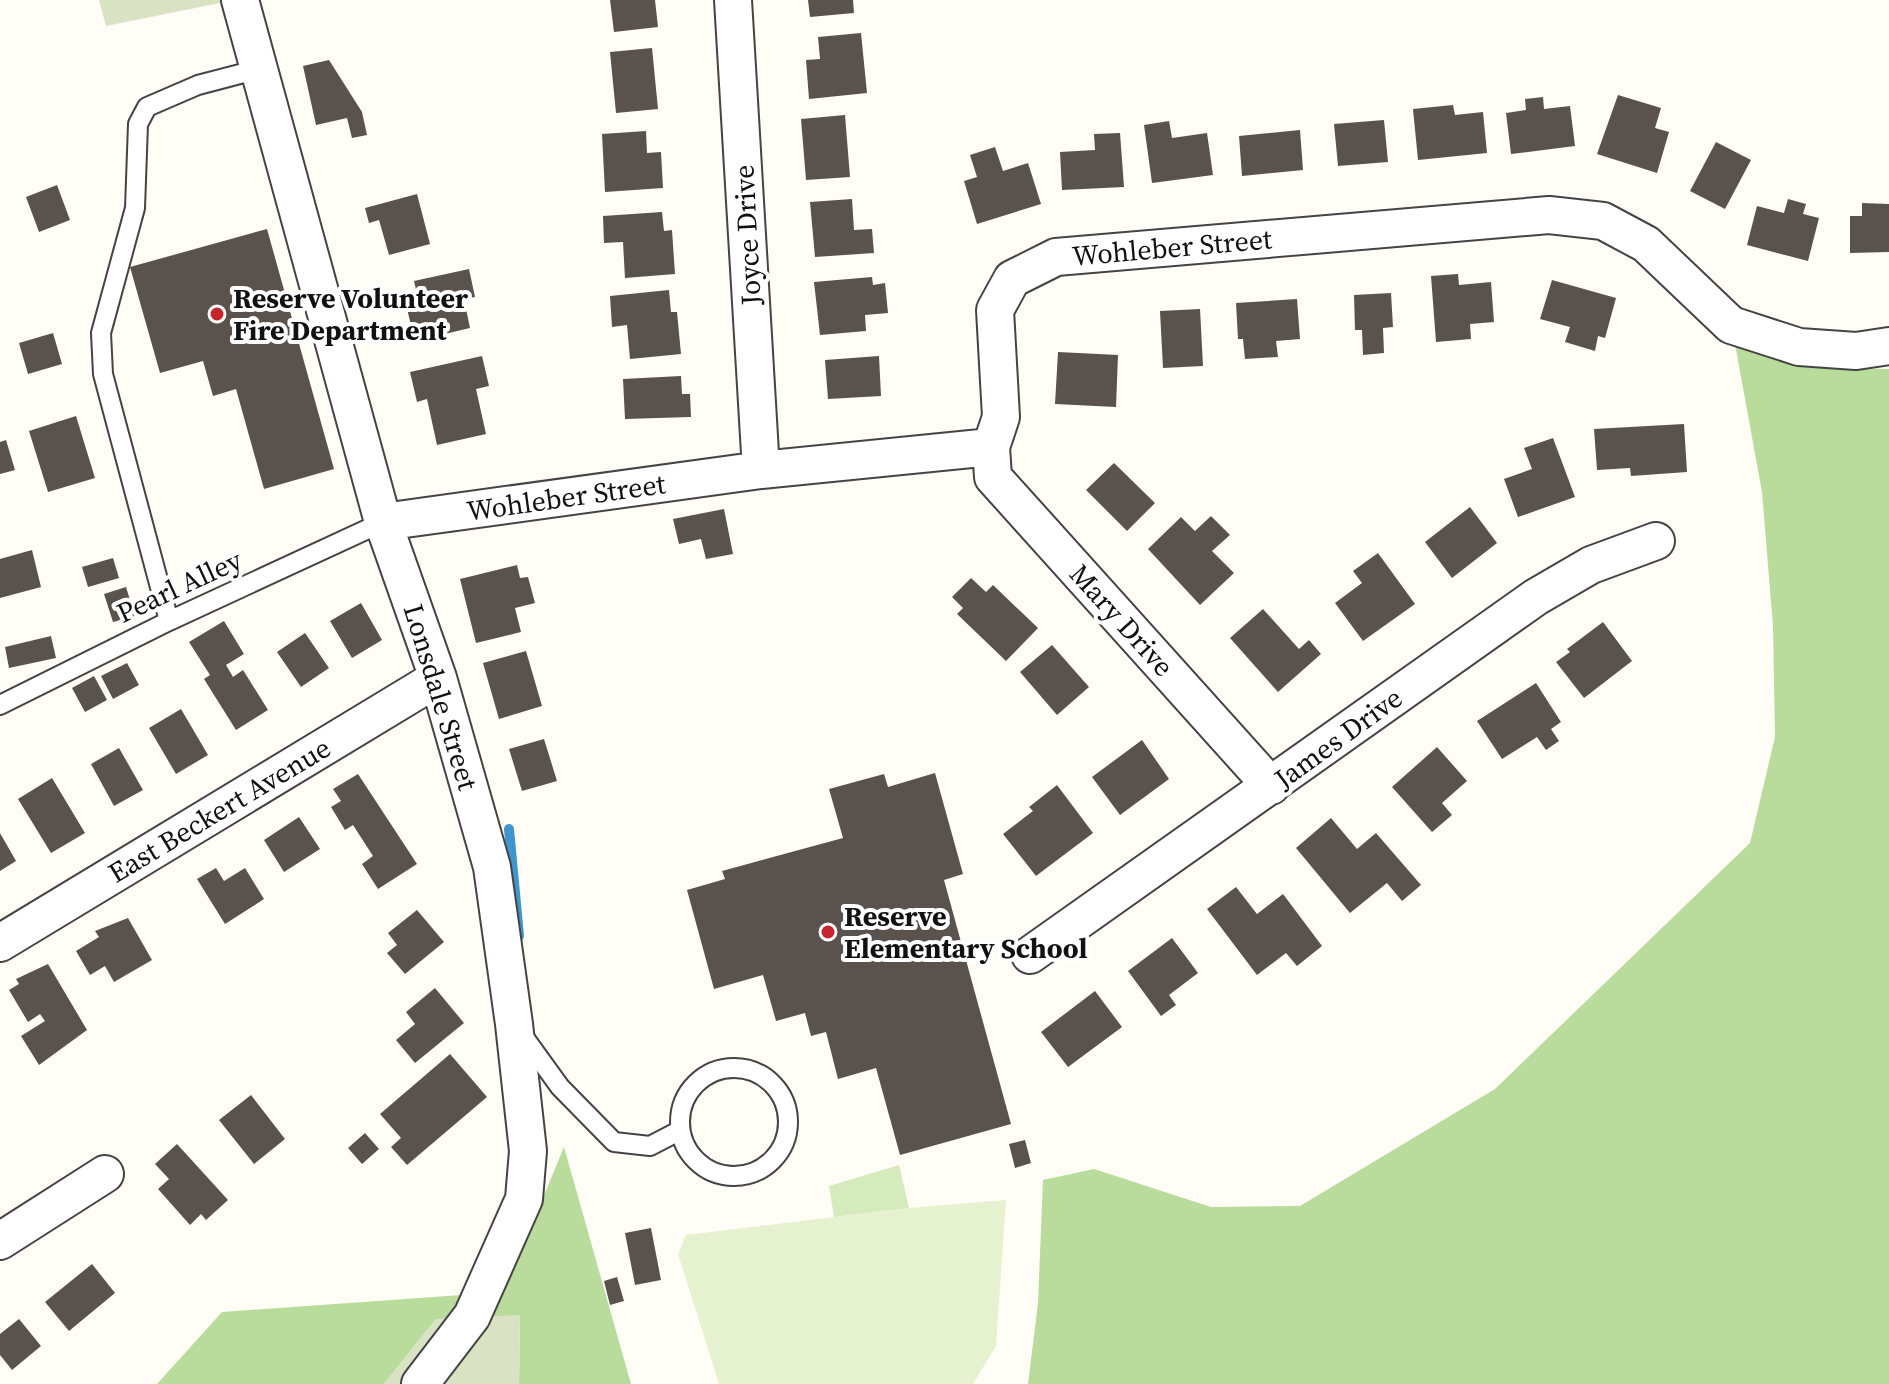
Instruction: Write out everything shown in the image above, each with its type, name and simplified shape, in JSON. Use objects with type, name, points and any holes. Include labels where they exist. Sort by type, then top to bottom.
[{"type":"street","name":"Lonsdale Street","points":[[240,0],[383,522],[438,678],[492,867],[514,1024],[528,1151],[524,1199],[472,1316],[420,1384]]},
{"type":"street","name":"Joyce Drive","points":[[733,0],[761,470]]},
{"type":"street","name":"Wohleber Street","points":[[383,522],[761,470],[991,447],[1001,417],[995,310],[1012,279],[1056,257],[1549,215],[1603,221],[1646,244],[1731,325],[1799,347],[1856,351],[1889,346]]},
{"type":"street","name":"Mary Drive","points":[[991,447],[993,477],[1271,786]]},
{"type":"street","name":"James Drive","points":[[1030,955],[1536,597],[1591,565],[1656,541]]},
{"type":"street","name":"East Beckert Avenue","points":[[0,943],[438,678]]},
{"type":"street","points":[[0,1241],[105,1174]]},
{"type":"lane","points":[[169,621],[110,404],[103,374],[101,333],[135,208],[138,124],[147,107],[198,85],[259,69]]},
{"type":"lane","name":"Pearl Alley","points":[[0,705],[169,621],[383,522]]},
{"type":"lane","points":[[514,1024],[560,1087],[614,1142],[650,1146],[679,1131]]},
{"type":"lane","points":[[725,1067],[747,1068],[769,1080],[785,1103],[788,1122],[785,1141],[777,1156],[750,1174],[731,1176],[704,1168],[691,1156],[679,1131],[681,1106],[687,1091],[700,1077],[725,1067]]},
{"type":"green space","points":[[99,0],[225,0],[225,2],[106,26]]},
{"type":"green space","points":[[1735,344],[1800,367],[1889,369],[1889,1384],[1028,1384],[1038,1303],[1043,1180],[1094,1169],[1211,1207],[1300,1206],[1495,1089],[1750,843],[1775,737],[1773,626],[1762,492]]},
{"type":"green space","points":[[564,1147],[631,1384],[519,1384],[520,1316],[436,1319],[384,1384],[157,1384],[222,1312],[504,1292]]},
{"type":"green space","points":[[899,1165],[909,1208],[834,1217],[829,1186]]},
{"type":"green space","points":[[1006,1200],[996,1346],[973,1384],[719,1384],[678,1254],[686,1235],[909,1208]]},
{"type":"green space","points":[[520,1315],[519,1384],[384,1384],[436,1319]]},
{"type":"building","points":[[610,0],[655,0],[658,27],[614,32]]},
{"type":"building","points":[[808,0],[853,0],[854,13],[810,17]]},
{"type":"building","points":[[861,33],[867,93],[809,99],[806,60],[820,59],[818,37]]},
{"type":"building","points":[[652,48],[658,109],[616,113],[610,52]]},
{"type":"building","points":[[329,60],[362,112],[367,135],[352,138],[347,118],[316,125],[303,66]]},
{"type":"building","points":[[1618,95],[1661,108],[1655,128],[1669,132],[1657,173],[1597,154]]},
{"type":"building","points":[[1543,97],[1544,109],[1570,106],[1575,146],[1511,154],[1506,113],[1526,110],[1525,99]]},
{"type":"building","points":[[1453,105],[1455,115],[1483,112],[1487,153],[1418,160],[1413,109]]},
{"type":"building","points":[[845,115],[850,177],[806,180],[801,119]]},
{"type":"building","points":[[1384,120],[1388,162],[1338,166],[1334,124]]},
{"type":"building","points":[[1169,121],[1172,138],[1207,133],[1213,175],[1152,183],[1144,125]]},
{"type":"building","points":[[1300,130],[1303,170],[1242,176],[1239,136]]},
{"type":"building","points":[[646,131],[647,153],[661,152],[663,188],[605,192],[602,134]]},
{"type":"building","points":[[1120,133],[1124,187],[1062,190],[1060,152],[1095,150],[1094,134]]},
{"type":"building","points":[[1716,142],[1751,160],[1725,209],[1690,191]]},
{"type":"building","points":[[995,147],[1003,171],[1028,163],[1041,204],[977,224],[964,181],[977,177],[970,155]]},
{"type":"building","points":[[57,185],[70,220],[39,232],[26,197]]},
{"type":"building","points":[[417,194],[430,244],[389,255],[379,220],[369,223],[365,208]]},
{"type":"building","points":[[852,199],[854,230],[872,229],[874,253],[815,257],[810,202]]},
{"type":"building","points":[[1788,199],[1806,204],[1803,214],[1819,218],[1808,261],[1747,245],[1757,206],[1784,213]]},
{"type":"building","points":[[1862,203],[1889,204],[1889,252],[1850,253],[1850,216],[1862,216]]},
{"type":"building","points":[[662,212],[664,231],[672,230],[675,274],[625,278],[623,242],[604,243],[603,216]]},
{"type":"building","name":"Reserve Volunteer Fire Department","points":[[267,229],[334,469],[264,489],[236,389],[213,396],[203,361],[160,373],[130,267]]},
{"type":"building","points":[[469,269],[475,297],[464,299],[470,328],[415,341],[406,305],[419,302],[414,281]]},
{"type":"building","points":[[1458,274],[1459,285],[1491,282],[1494,322],[1470,324],[1471,339],[1436,342],[1431,276]]},
{"type":"building","points":[[872,277],[873,285],[885,283],[888,313],[865,315],[866,331],[820,335],[814,282]]},
{"type":"building","points":[[1552,280],[1616,298],[1605,338],[1598,336],[1595,351],[1565,342],[1570,327],[1540,319]]},
{"type":"building","points":[[669,290],[671,312],[677,312],[681,354],[630,359],[627,325],[612,327],[610,296]]},
{"type":"building","points":[[1391,293],[1393,327],[1383,328],[1384,353],[1363,355],[1362,330],[1355,330],[1354,295]]},
{"type":"building","points":[[1297,299],[1300,339],[1276,341],[1278,357],[1245,359],[1243,339],[1238,339],[1236,303]]},
{"type":"building","points":[[1200,309],[1203,366],[1163,368],[1160,311]]},
{"type":"building","points":[[53,333],[62,364],[28,374],[19,343]]},
{"type":"building","points":[[1058,352],[1118,355],[1116,407],[1055,404]]},
{"type":"building","points":[[482,356],[489,386],[476,389],[486,434],[437,445],[427,399],[417,402],[410,372]]},
{"type":"building","points":[[879,356],[881,396],[828,399],[825,360]]},
{"type":"building","points":[[681,376],[682,394],[690,394],[691,417],[625,419],[623,379]]},
{"type":"building","points":[[76,416],[95,478],[48,492],[29,431]]},
{"type":"building","points":[[1684,424],[1687,472],[1631,476],[1630,468],[1597,470],[1594,429]]},
{"type":"building","points":[[1553,438],[1575,497],[1518,517],[1504,479],[1532,469],[1524,448]]},
{"type":"building","points":[[6,440],[15,470],[0,474],[0,442]]},
{"type":"building","points":[[1114,463],[1155,503],[1127,531],[1086,490]]},
{"type":"building","points":[[1470,507],[1497,543],[1452,578],[1425,542]]},
{"type":"building","points":[[724,509],[733,554],[706,559],[701,539],[679,544],[673,519]]},
{"type":"building","points":[[1211,516],[1230,535],[1212,551],[1234,573],[1200,605],[1148,549],[1181,517],[1195,531]]},
{"type":"building","points":[[32,550],[41,587],[0,598],[0,559]]},
{"type":"building","points":[[1378,553],[1415,604],[1363,641],[1335,603],[1362,583],[1353,571]]},
{"type":"building","points":[[113,558],[119,578],[88,587],[82,567]]},
{"type":"building","points":[[517,565],[520,578],[528,577],[535,603],[515,608],[521,632],[476,643],[460,579]]},
{"type":"building","points":[[971,578],[986,592],[993,585],[1038,628],[1006,661],[957,614],[963,608],[952,597]]},
{"type":"building","points":[[126,587],[135,616],[113,622],[104,594]]},
{"type":"building","points":[[361,603],[382,640],[352,658],[330,621]]},
{"type":"building","points":[[1263,609],[1299,649],[1309,640],[1321,654],[1278,692],[1230,638]]},
{"type":"building","points":[[224,621],[244,654],[226,665],[233,677],[243,670],[268,710],[236,730],[204,679],[210,675],[189,642]]},
{"type":"building","points":[[1603,622],[1632,661],[1584,698],[1556,662],[1570,652],[1567,649]]},
{"type":"building","points":[[305,633],[329,668],[301,687],[277,652]]},
{"type":"building","points":[[51,636],[56,658],[9,668],[5,647]]},
{"type":"building","points":[[1052,645],[1089,687],[1057,715],[1020,672]]},
{"type":"building","points":[[526,651],[542,706],[499,719],[483,663]]},
{"type":"building","points":[[127,663],[139,685],[113,699],[101,676]]},
{"type":"building","points":[[94,676],[107,700],[85,712],[72,688]]},
{"type":"building","points":[[1536,683],[1561,722],[1551,729],[1559,741],[1546,750],[1537,737],[1502,759],[1477,721]]},
{"type":"building","points":[[181,709],[208,755],[176,774],[149,728]]},
{"type":"building","points":[[544,739],[557,781],[522,791],[509,749]]},
{"type":"building","points":[[1142,740],[1169,779],[1120,815],[1092,777]]},
{"type":"building","points":[[1437,747],[1467,781],[1442,803],[1452,815],[1432,832],[1392,787]]},
{"type":"building","points":[[119,748],[143,790],[114,806],[91,764]]},
{"type":"building","name":"Reserve Elementary School","points":[[935,773],[963,874],[944,880],[1011,1124],[900,1155],[876,1068],[838,1079],[826,1032],[811,1036],[805,1013],[776,1021],[763,975],[714,989],[687,890],[725,879],[722,871],[843,838],[829,789],[884,774],[888,787]]},
{"type":"building","points":[[358,774],[417,864],[378,889],[362,864],[373,856],[353,825],[345,830],[331,807],[341,801],[333,789]]},
{"type":"building","points":[[52,778],[85,833],[51,853],[18,799]]},
{"type":"building","points":[[1057,785],[1093,833],[1036,876],[1003,834],[1033,811],[1029,807]]},
{"type":"building","points":[[299,817],[320,849],[284,872],[264,840]]},
{"type":"building","points":[[1331,818],[1357,849],[1376,833],[1421,885],[1402,901],[1387,883],[1350,913],[1296,848]]},
{"type":"building","points":[[0,833],[16,861],[0,871]]},
{"type":"building","points":[[216,868],[224,881],[245,868],[264,899],[225,924],[197,879]]},
{"type":"building","points":[[1236,887],[1257,914],[1283,894],[1322,946],[1297,966],[1286,953],[1257,975],[1207,909]]},
{"type":"building","points":[[417,910],[444,942],[405,974],[387,953],[397,945],[388,933]]},
{"type":"building","points":[[128,918],[152,960],[114,982],[105,966],[90,975],[76,951],[99,937],[95,931]]},
{"type":"building","points":[[1172,938],[1198,973],[1169,995],[1176,1005],[1161,1016],[1128,971]]},
{"type":"building","points":[[48,964],[87,1030],[39,1065],[21,1036],[45,1021],[40,1014],[28,1022],[9,990],[19,984],[16,979]]},
{"type":"building","points":[[435,988],[464,1023],[415,1063],[396,1040],[415,1024],[406,1012]]},
{"type":"building","points":[[1095,991],[1122,1027],[1068,1067],[1041,1032]]},
{"type":"building","points":[[450,1054],[487,1097],[407,1165],[391,1147],[401,1138],[380,1114]]},
{"type":"building","points":[[251,1095],[285,1139],[254,1164],[219,1120]]},
{"type":"building","points":[[365,1133],[379,1149],[362,1164],[348,1148]]},
{"type":"building","points":[[1025,1140],[1031,1163],[1015,1168],[1009,1144]]},
{"type":"building","points":[[177,1144],[228,1200],[206,1220],[201,1214],[190,1225],[158,1189],[169,1179],[155,1164]]},
{"type":"building","points":[[651,1228],[661,1280],[635,1285],[625,1233]]},
{"type":"building","points":[[92,1264],[115,1293],[69,1331],[45,1302]]},
{"type":"building","points":[[617,1277],[624,1301],[610,1305],[604,1281]]},
{"type":"building","points":[[19,1319],[41,1346],[12,1370],[0,1355],[0,1334]]},
{"type":"waterway","points":[[509,829],[519,936]]},
{"type":"place","name":"Reserve Volunteer Fire Department","points":[[217,314]]},
{"type":"place","name":"Reserve Elementary School","points":[[828,932]]}]
